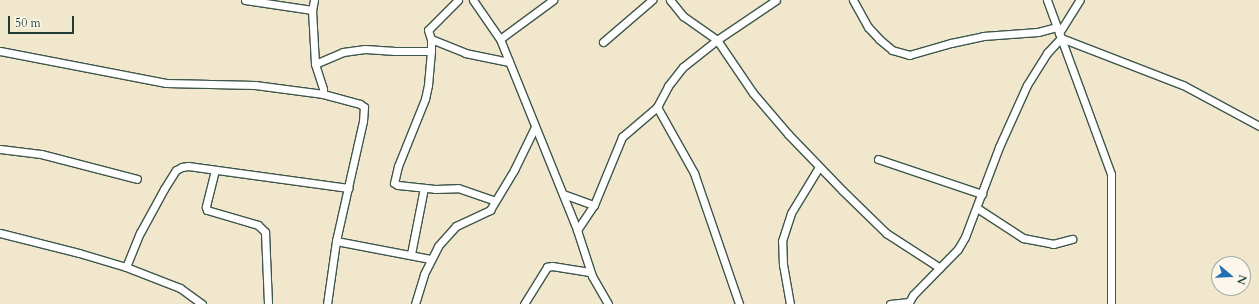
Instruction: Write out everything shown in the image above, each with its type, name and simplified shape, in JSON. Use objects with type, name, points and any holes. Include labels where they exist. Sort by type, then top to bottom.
[{"type":"street","points":[[245,0],[312,10]]},
{"type":"street","points":[[314,0],[312,10],[315,64],[323,89],[323,94]]},
{"type":"street","points":[[458,0],[428,30],[431,39],[431,51],[425,99],[394,183],[398,185],[441,190],[458,188],[495,201]]},
{"type":"street","points":[[473,0],[500,39],[577,230],[590,272],[608,304]]},
{"type":"street","points":[[500,39],[553,0]]},
{"type":"street","points":[[603,42],[652,0]]},
{"type":"street","points":[[670,0],[683,16],[717,40],[753,93],[819,167],[886,233],[940,268]]},
{"type":"street","points":[[577,230],[594,205],[622,137],[657,107],[668,86],[683,68],[717,40],[776,0]]},
{"type":"street","points":[[853,0],[868,27],[892,50],[909,55],[950,43],[983,36],[1038,32],[1059,33],[1183,85],[1259,126]]},
{"type":"street","points":[[1047,0],[1111,174],[1111,304]]},
{"type":"street","points":[[890,304],[909,303],[913,295],[958,249],[977,208],[1010,121],[1027,84],[1080,0]]},
{"type":"street","points":[[431,39],[451,49],[509,62]]},
{"type":"street","points":[[315,64],[343,52],[365,48],[395,52],[431,51]]},
{"type":"street","points":[[0,51],[166,83],[255,85],[323,94],[346,99],[364,107],[363,121],[336,241],[327,304]]},
{"type":"street","points":[[657,107],[694,173],[739,304]]},
{"type":"street","points":[[415,304],[424,274],[430,259],[438,246],[456,226],[490,210],[514,170],[535,127]]},
{"type":"street","points":[[0,149],[41,154],[137,178]]},
{"type":"street","points":[[878,158],[982,194]]},
{"type":"street","points":[[126,267],[140,233],[176,170],[188,166],[348,188]]},
{"type":"street","points":[[790,304],[783,266],[782,241],[791,213],[819,167]]},
{"type":"street","points":[[215,170],[206,207],[207,210],[258,225],[265,232],[268,304]]},
{"type":"street","points":[[411,254],[424,188]]},
{"type":"street","points":[[563,194],[594,205]]},
{"type":"street","points":[[977,208],[1023,238],[1053,244],[1072,239]]},
{"type":"street","points":[[0,233],[79,253],[126,267],[180,288],[202,304]]},
{"type":"street","points":[[336,241],[411,254],[430,259]]},
{"type":"street","points":[[524,304],[547,267],[552,266],[590,272]]}]
